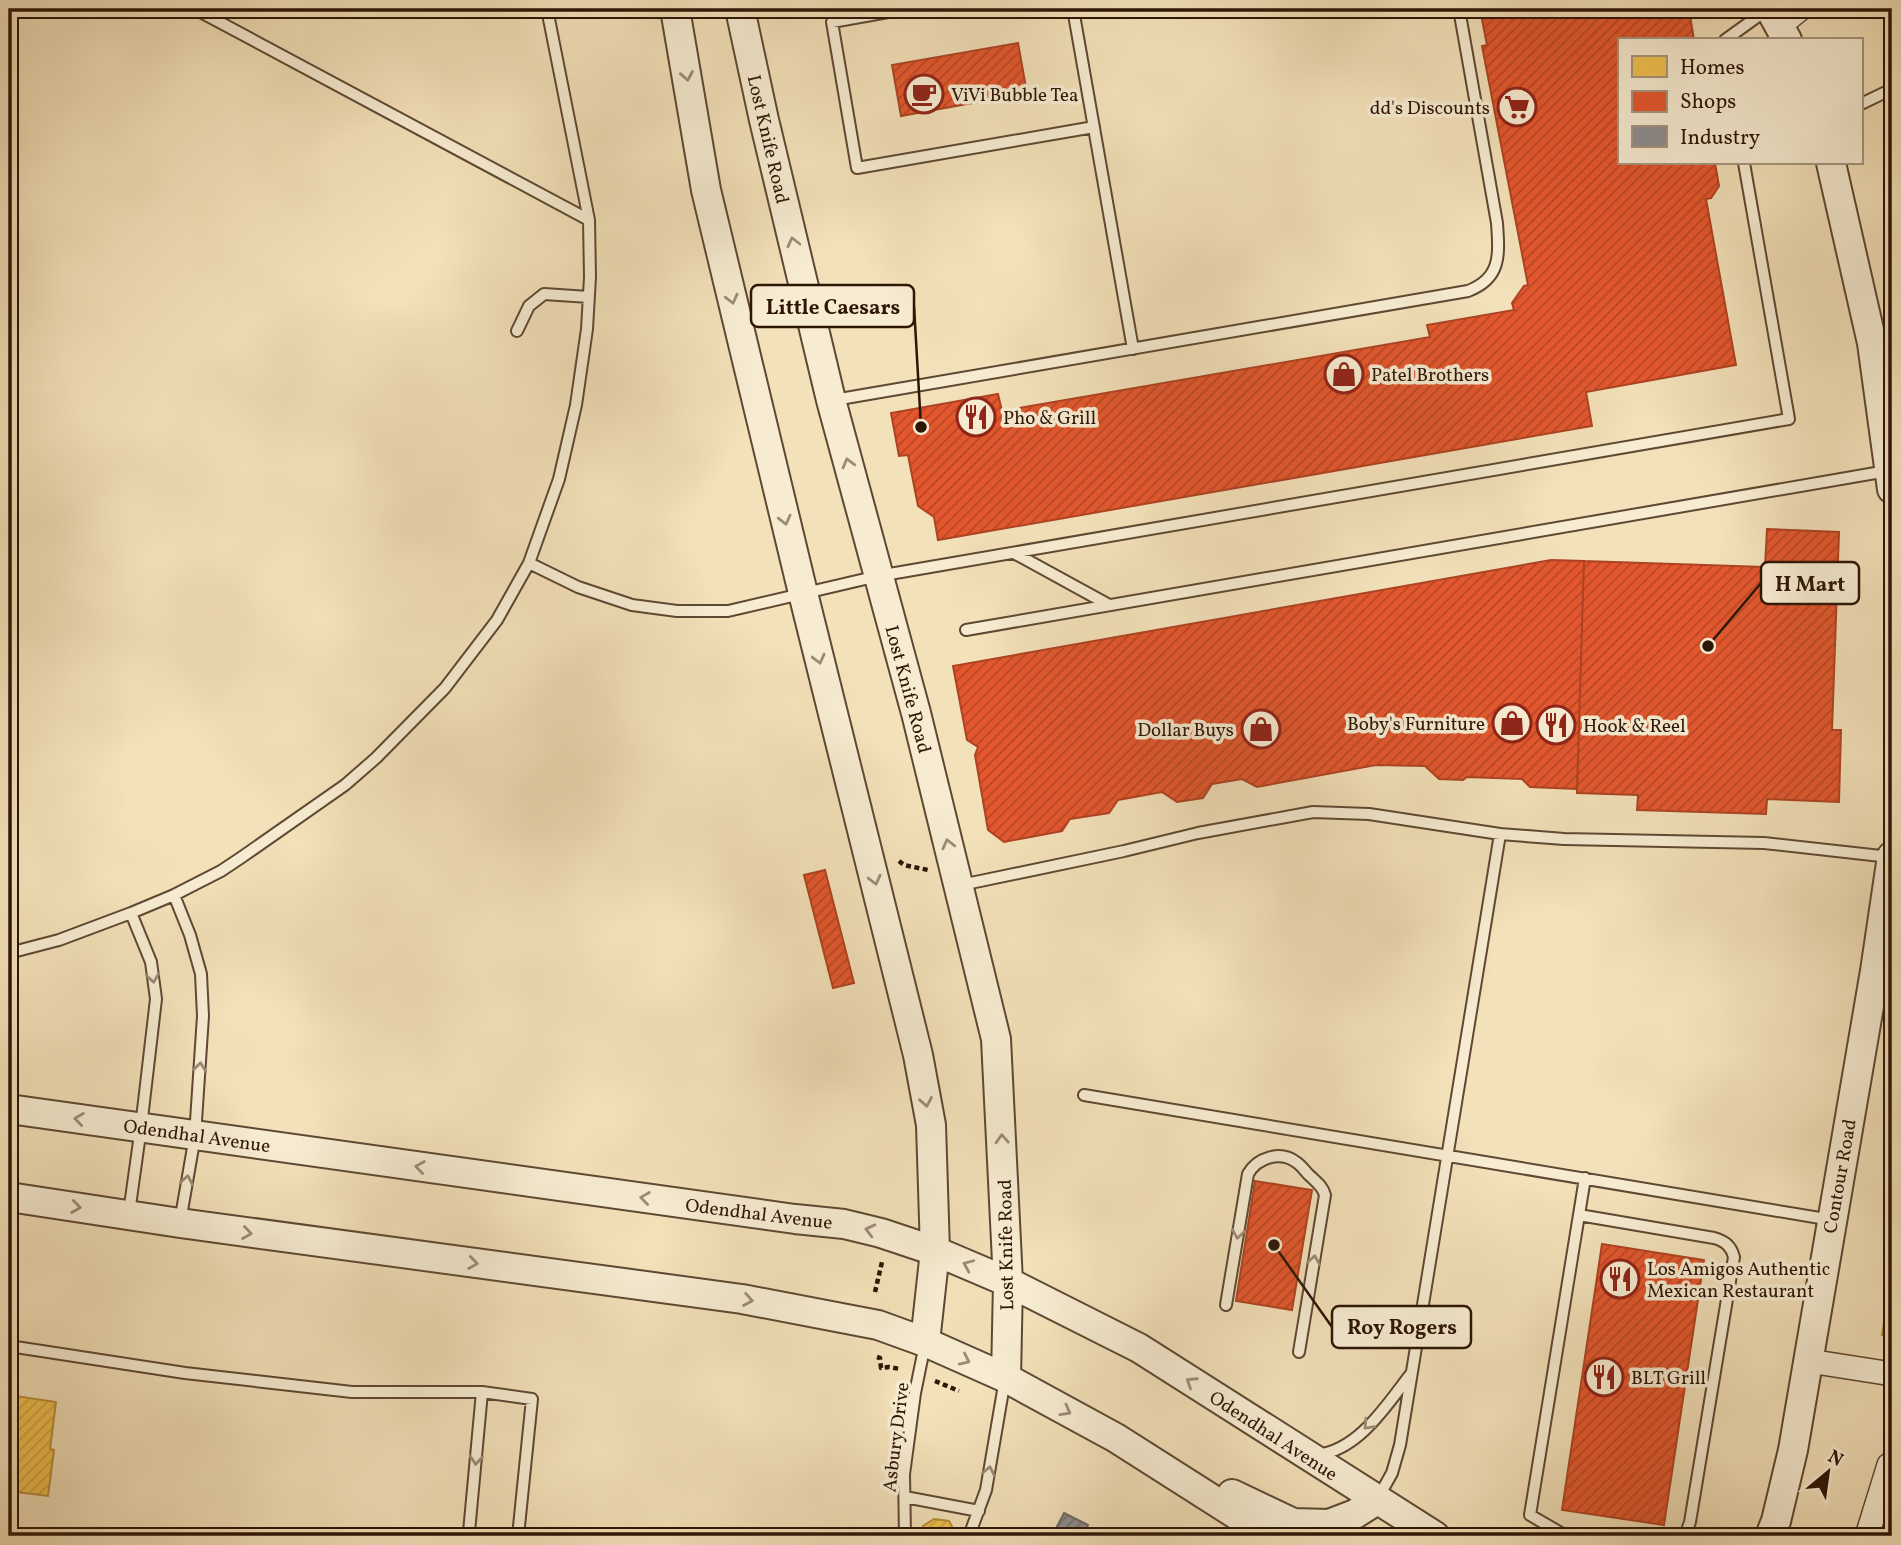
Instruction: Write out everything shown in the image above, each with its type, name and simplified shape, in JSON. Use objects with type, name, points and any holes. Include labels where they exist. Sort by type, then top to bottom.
[{"type":"street","points":[[675,9],[706,190],[918,1055],[930,1125],[935,1251],[925,1342]]},
{"type":"street","name":"Lost Knife Road","points":[[740,9],[831,401],[916,713],[996,1039],[1008,1282],[1006,1378]]},
{"type":"street","points":[[1831,164],[1872,343],[1891,480]]},
{"type":"street","name":"Contour Road","points":[[1770,1536],[1793,1450],[1809,1361],[1892,856]]},
{"type":"street","name":"Odendhal Avenue","points":[[9,1109],[844,1224],[881,1233],[935,1251],[1008,1282],[1139,1348],[1434,1536]]},
{"type":"street","points":[[9,1197],[180,1223],[742,1299],[878,1325],[925,1342],[1006,1378],[1116,1438],[1293,1523],[1329,1524],[1355,1514],[1377,1500]]},
{"type":"street","points":[[1809,1361],[1892,1374]]},
{"type":"street","points":[[1116,1438],[1270,1536]]},
{"type":"street","points":[[1867,1536],[1889,1465]]},
{"type":"lane","points":[[195,9],[589,220]]},
{"type":"lane","points":[[9,953],[59,940],[131,914],[232,864],[345,785],[376,758],[453,677],[497,620],[529,563],[559,479],[576,405],[587,329],[589,220],[547,9]]},
{"type":"lane","points":[[829,9],[857,167],[1094,127]]},
{"type":"lane","points":[[832,22],[881,11],[905,9]]},
{"type":"lane","points":[[1073,9],[1133,349]]},
{"type":"lane","points":[[831,401],[1468,291],[1482,285],[1491,276],[1496,264],[1498,236],[1459,9]]},
{"type":"lane","points":[[1730,38],[1781,18]]},
{"type":"lane","points":[[1862,104],[1892,89]]},
{"type":"lane","points":[[529,563],[578,587],[632,605],[677,611],[728,611],[878,576],[1789,419],[1744,164]]},
{"type":"lane","points":[[517,331],[529,306],[544,294],[589,297]]},
{"type":"lane","points":[[966,630],[1891,480]]},
{"type":"lane","points":[[1014,553],[1109,605]]},
{"type":"lane","points":[[958,886],[1198,833],[1313,811],[1369,814],[1500,834],[1564,839],[1764,843],[1892,856]]},
{"type":"lane","points":[[1377,1500],[1392,1473],[1400,1444],[1500,834]]},
{"type":"lane","points":[[174,895],[190,935],[201,974],[203,1016],[195,1136],[180,1223]]},
{"type":"lane","points":[[128,1214],[156,999],[151,961],[131,914]]},
{"type":"lane","points":[[1084,1095],[1832,1220]]},
{"type":"lane","points":[[1226,1305],[1248,1174],[1256,1163],[1268,1157],[1293,1160],[1322,1187],[1325,1195],[1299,1352]]},
{"type":"lane","points":[[1566,1536],[1530,1515],[1586,1178]]},
{"type":"lane","points":[[1579,1215],[1714,1238],[1727,1244],[1732,1250],[1734,1257],[1692,1509],[1685,1536]]},
{"type":"lane","name":"Asbury Drive","points":[[905,1536],[904,1474],[925,1342]]},
{"type":"lane","points":[[9,1346],[185,1373],[352,1392],[482,1392],[532,1399],[519,1536]]},
{"type":"lane","points":[[1307,1456],[1325,1454],[1351,1442],[1376,1417],[1412,1373]]},
{"type":"lane","points":[[969,1536],[986,1490],[1006,1378]]},
{"type":"lane","points":[[465,1536],[469,1532],[482,1392]]},
{"type":"lane","points":[[905,1497],[979,1511]]},
{"type":"path","points":[[896,859],[904,864],[932,871]]},
{"type":"path","points":[[875,1292],[883,1256]]},
{"type":"path","points":[[871,1354],[880,1357],[881,1368],[889,1367],[920,1374],[1001,1408]]},
{"type":"building: Homes","points":[[1892,1272],[1892,1299],[1888,1298]]},
{"type":"building: Homes","points":[[1888,1298],[1892,1299],[1892,1336],[1882,1335]]},
{"type":"building: Homes","points":[[9,1395],[56,1402],[48,1496],[9,1491]]},
{"type":"building: Homes","points":[[934,1519],[949,1521],[957,1536],[921,1536],[923,1526]]},
{"type":"building: Shops","points":[[1480,9],[1689,9],[1694,38],[1618,38],[1618,164],[1715,164],[1719,186],[1711,198],[1706,199],[1736,365],[1586,392],[1592,426],[938,540],[934,517],[918,506],[908,455],[899,456],[891,413],[998,394],[1002,411],[1430,337],[1427,325],[1514,310],[1512,303],[1524,286],[1528,285],[1482,46],[1487,45]]},
{"type":"building: Shops","points":[[1018,43],[1027,93],[901,116],[892,65]]},
{"type":"building: Shops","points":[[1767,529],[1839,532],[1832,730],[1841,730],[1839,802],[1767,799],[1766,814],[1637,810],[1638,795],[1577,793],[1584,561],[1765,567]]},
{"type":"building: Shops","points":[[1551,560],[1584,561],[1577,789],[1530,787],[1522,779],[1439,779],[1425,766],[1376,765],[1257,787],[1242,779],[1212,784],[1203,798],[1177,802],[1162,792],[1118,800],[1109,813],[1070,819],[1062,831],[1004,842],[988,830],[975,755],[978,747],[967,740],[953,666]]},
{"type":"building: Shops","points":[[825,870],[854,983],[833,988],[804,875]]},
{"type":"building: Shops","points":[[1255,1181],[1312,1190],[1292,1310],[1236,1301]]},
{"type":"building: Shops","points":[[1602,1244],[1704,1260],[1664,1525],[1562,1510]]},
{"type":"building: Industry","points":[[1064,1513],[1088,1525],[1082,1536],[1052,1536]]},
{"type":"place","name":"ViVi Bubble Tea","points":[[924,94]]},
{"type":"place","name":"dd's Discounts","points":[[1517,107]]},
{"type":"place","name":"Patel Brothers","points":[[1344,374]]},
{"type":"place","name":"Pho & Grill","points":[[976,417]]},
{"type":"place","name":"Little Caesars","points":[[921,427]]},
{"type":"place","name":"H Mart","points":[[1708,646]]},
{"type":"place","name":"Boby's Furniture","points":[[1512,723]]},
{"type":"place","name":"Hook & Reel","points":[[1556,725]]},
{"type":"place","name":"Dollar Buys","points":[[1261,729]]},
{"type":"place","name":"Roy Rogers","points":[[1274,1245]]},
{"type":"place","name":"Los Amigos Authentic Mexican Restaurant","points":[[1620,1279]]},
{"type":"place","name":"BLT Grill","points":[[1604,1377]]}]
